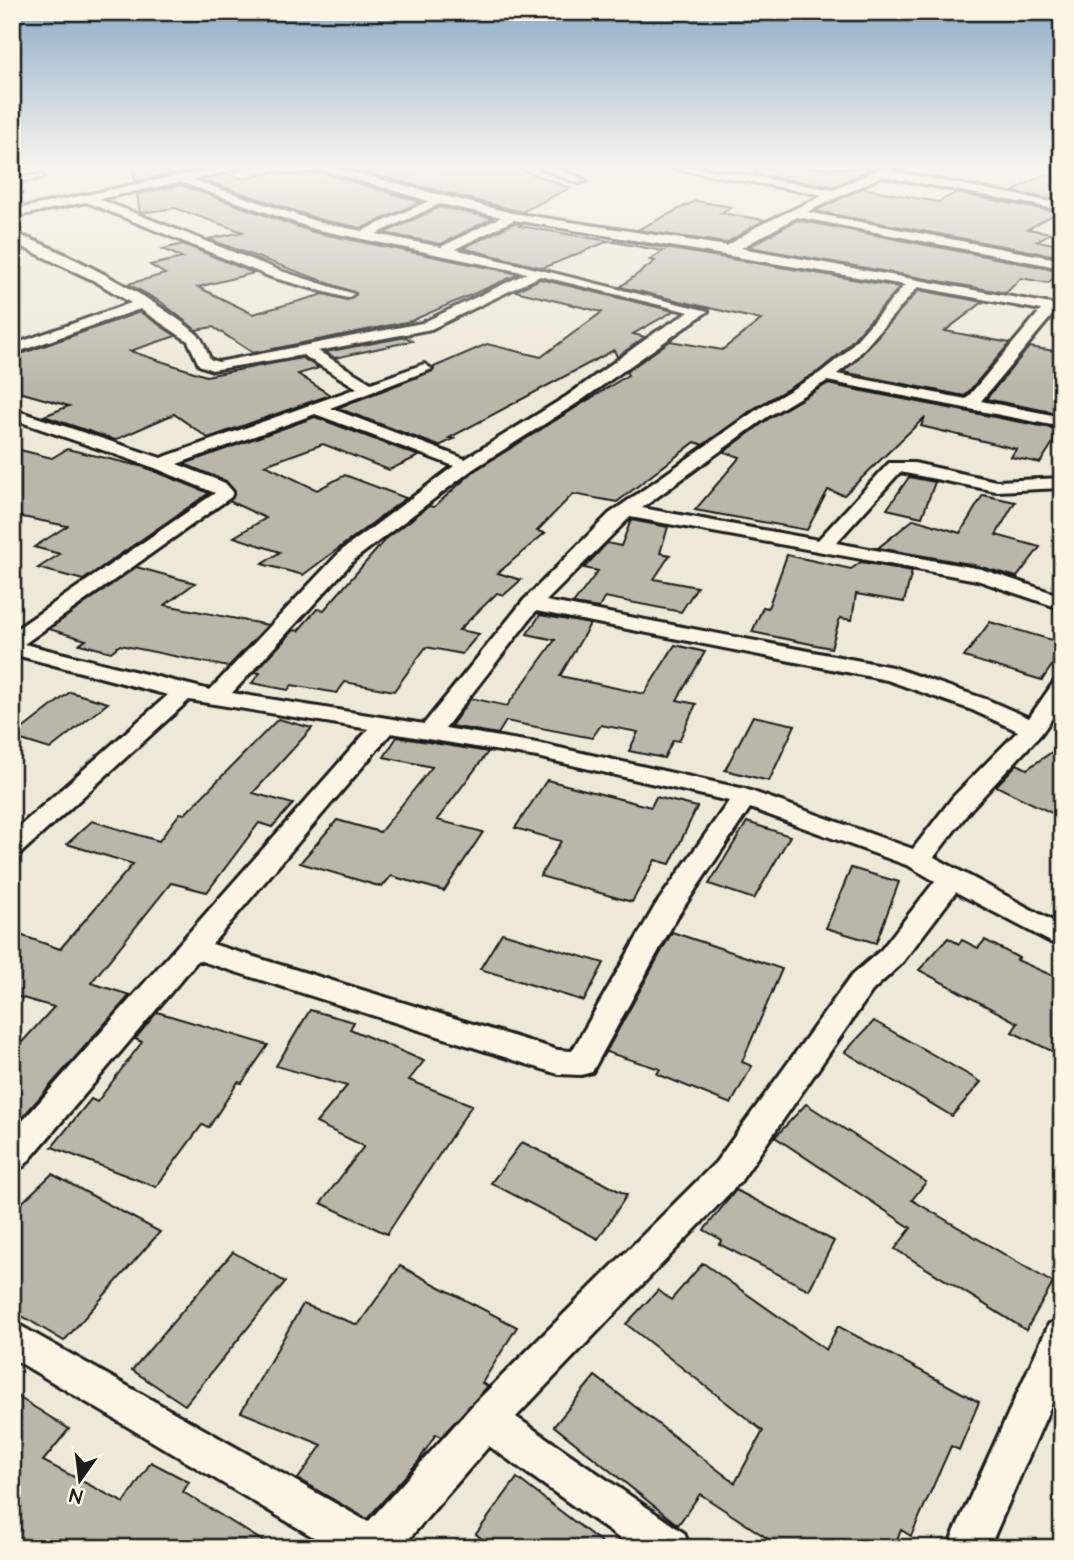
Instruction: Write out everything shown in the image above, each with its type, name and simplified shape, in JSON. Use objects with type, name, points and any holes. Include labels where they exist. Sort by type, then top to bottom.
[{"type":"street","points":[[15,241],[100,278],[194,339],[204,362],[217,367],[426,326],[536,273]]},
{"type":"street","points":[[193,241],[276,274],[346,294]]},
{"type":"street","points":[[216,697],[348,555],[467,465],[573,400],[701,311],[388,241]]},
{"type":"street","points":[[442,251],[462,241]]},
{"type":"street","points":[[677,241],[1056,309]]},
{"type":"street","points":[[731,249],[744,241]]},
{"type":"street","points":[[940,241],[1062,264]]},
{"type":"street","points":[[430,732],[531,604],[616,518],[761,414],[825,376],[849,357],[914,284]]},
{"type":"street","points":[[12,350],[141,304]]},
{"type":"street","points":[[972,402],[1056,309]]},
{"type":"street","points":[[23,332],[44,338]]},
{"type":"street","points":[[304,349],[370,389]]},
{"type":"street","points":[[161,464],[424,369]]},
{"type":"street","points":[[825,376],[972,402],[1062,422]]},
{"type":"street","points":[[317,409],[467,465]]},
{"type":"street","points":[[12,427],[21,417],[161,464],[219,487],[223,492],[222,497],[12,644]]},
{"type":"street","points":[[825,544],[895,467],[914,468],[996,486],[1062,483]]},
{"type":"street","points":[[629,511],[825,544],[981,575],[1062,603]]},
{"type":"street","points":[[531,604],[892,674],[980,705],[1033,729]]},
{"type":"street","points":[[12,644],[184,692],[537,750],[745,797],[918,859],[1062,937]]},
{"type":"street","points":[[918,859],[962,803],[1033,729],[1062,687]]},
{"type":"street","points":[[12,847],[184,692]]},
{"type":"street","points":[[12,1156],[384,726]]},
{"type":"street","points":[[192,948],[558,1062],[581,1063],[666,913],[745,797]]},
{"type":"street","points":[[12,1338],[372,1548],[486,1420],[728,1172],[862,983],[891,957],[951,879]]},
{"type":"street","points":[[968,1548],[1062,1336]]},
{"type":"street","points":[[486,1420],[668,1548]]},
{"type":"building","points":[[213,241],[356,241],[519,274],[411,321],[253,353],[213,327],[196,330],[161,302],[128,284],[165,274],[150,265],[183,258],[163,249],[183,244],[254,273],[198,287],[253,314],[324,294],[348,300],[356,293]]},
{"type":"building","points":[[424,241],[447,241],[441,244]]},
{"type":"building","points":[[478,241],[609,241],[543,268],[463,248]]},
{"type":"building","points":[[622,241],[900,287],[842,352],[819,371],[753,409],[703,445],[695,442],[617,502],[573,494],[537,531],[545,533],[498,573],[521,580],[504,595],[497,593],[459,630],[479,634],[462,654],[426,647],[394,691],[345,682],[337,693],[292,685],[288,690],[252,683],[260,673],[255,672],[294,630],[298,631],[317,609],[324,610],[386,539],[429,506],[434,507],[474,471],[628,375],[626,372],[670,341],[722,350],[761,320],[620,287],[655,261],[650,260],[663,251],[613,242]]},
{"type":"building","points":[[760,241],[905,241],[1062,271],[1048,283],[1021,278],[1006,293],[749,247]]},
{"type":"building","points":[[975,241],[1037,241],[1062,245],[1062,257]]},
{"type":"building","points":[[540,279],[674,311],[633,334],[645,337],[617,357],[614,350],[449,438],[454,439],[439,446],[337,408],[433,371],[434,367],[487,344],[541,357],[602,312],[515,291]]},
{"type":"building","points":[[919,290],[983,302],[945,331],[1010,343],[965,396],[843,372]]},
{"type":"building","points":[[140,312],[176,336],[130,351],[206,376],[302,358],[319,368],[298,374],[330,395],[208,438],[174,414],[115,440],[44,416],[69,406],[12,390],[12,357]]},
{"type":"building","points":[[406,337],[412,341],[335,358],[325,352]]},
{"type":"building","points":[[1029,347],[1062,352],[1062,414],[986,399]]},
{"type":"building","points":[[827,384],[1061,430],[1040,463],[1011,457],[1016,449],[921,426],[925,417],[844,495],[828,490],[807,530],[695,510],[740,457],[724,452],[768,419]]},
{"type":"building","points":[[315,417],[419,456],[389,470],[323,444],[265,465],[317,490],[345,475],[406,498],[303,575],[262,564],[280,552],[234,537],[266,518],[229,501],[235,493],[226,481],[184,464]]},
{"type":"building","points":[[12,448],[52,458],[67,449],[144,467],[209,493],[83,580],[38,568],[60,554],[34,547],[67,526],[12,515]]},
{"type":"building","points":[[909,477],[935,482],[922,517],[887,509]]},
{"type":"building","points":[[983,495],[1015,502],[996,535],[1040,547],[1017,577],[970,564],[878,548],[914,519],[960,533]]},
{"type":"building","points":[[631,520],[668,527],[660,553],[670,555],[654,579],[697,587],[681,612],[605,597],[599,608],[573,604],[598,571],[584,568],[607,543],[621,546]]},
{"type":"building","points":[[787,555],[851,569],[861,562],[912,571],[904,602],[856,594],[852,620],[840,618],[831,648],[752,632],[763,607],[768,608]]},
{"type":"building","points":[[136,567],[195,583],[165,605],[268,625],[228,667],[120,645],[111,652],[80,644],[86,640],[49,629]]},
{"type":"building","points":[[540,615],[590,624],[560,676],[644,694],[675,645],[705,652],[677,700],[696,704],[679,741],[673,740],[664,758],[629,751],[638,732],[601,725],[592,738],[506,721],[498,734],[451,726],[471,698],[507,706],[555,640],[527,634]]},
{"type":"building","points":[[990,622],[1062,643],[1062,651],[1042,680],[964,657]]},
{"type":"building","points":[[70,692],[108,703],[50,749],[12,737]]},
{"type":"building","points":[[753,716],[795,725],[769,781],[725,770]]},
{"type":"building","points":[[278,719],[312,728],[253,793],[293,804],[272,827],[259,823],[207,892],[171,883],[91,983],[130,995],[12,1129],[12,1053],[54,1007],[12,995],[12,932],[60,949],[133,864],[67,844],[92,821],[159,841],[180,813],[185,814]]},
{"type":"building","points":[[397,737],[488,752],[437,820],[483,832],[444,891],[391,876],[382,887],[300,863],[337,820],[380,832],[432,767],[384,757]]},
{"type":"building","points":[[1062,745],[1062,818],[996,786],[1017,764],[1027,769]]},
{"type":"building","points":[[547,780],[651,807],[656,797],[697,807],[670,864],[655,860],[632,902],[540,876],[561,841],[515,828]]},
{"type":"building","points":[[747,822],[790,836],[754,899],[709,884]]},
{"type":"building","points":[[851,868],[899,882],[876,943],[826,928]]},
{"type":"building","points":[[672,932],[782,969],[742,1062],[752,1066],[731,1104],[657,1074],[660,1069],[606,1052]]},
{"type":"building","points":[[502,933],[604,963],[584,1001],[480,969]]},
{"type":"building","points":[[948,938],[959,944],[962,940],[978,948],[985,940],[1019,958],[1017,960],[1062,980],[1062,1056],[1012,1032],[1018,1023],[919,970]]},
{"type":"building","points":[[310,1010],[354,1022],[350,1029],[424,1061],[409,1080],[472,1105],[387,1234],[321,1203],[364,1146],[316,1123],[347,1086],[276,1066]]},
{"type":"building","points":[[157,1012],[268,1045],[242,1083],[238,1082],[209,1127],[202,1125],[156,1187],[52,1147],[91,1099],[97,1102],[142,1042],[135,1039]]},
{"type":"building","points":[[874,1021],[981,1082],[952,1116],[845,1052]]},
{"type":"building","points":[[806,1104],[926,1182],[912,1200],[1053,1283],[1026,1330],[895,1249],[911,1228],[775,1137]]},
{"type":"building","points":[[522,1142],[627,1195],[598,1239],[491,1183]]},
{"type":"building","points":[[52,1174],[160,1232],[64,1341],[12,1310],[12,1212]]},
{"type":"building","points":[[736,1190],[834,1241],[809,1290],[719,1244],[722,1240],[704,1230]]},
{"type":"building","points":[[233,1252],[285,1282],[185,1405],[132,1370]]},
{"type":"building","points":[[703,1263],[826,1350],[838,1326],[979,1402],[959,1450],[951,1446],[911,1536],[901,1530],[893,1548],[782,1548],[700,1494],[678,1525],[554,1426],[595,1376],[735,1483],[763,1431],[626,1324],[658,1290],[671,1300]]},
{"type":"building","points":[[400,1266],[517,1327],[482,1383],[488,1386],[441,1437],[436,1434],[418,1462],[367,1519],[298,1479],[322,1445],[241,1412],[303,1304],[358,1325]]},
{"type":"building","points":[[12,1393],[69,1429],[43,1461],[124,1503],[151,1462],[189,1482],[183,1492],[274,1548],[100,1548],[85,1539],[79,1548],[12,1548]]},
{"type":"building","points":[[517,1478],[609,1548],[493,1548],[476,1534]]}]
